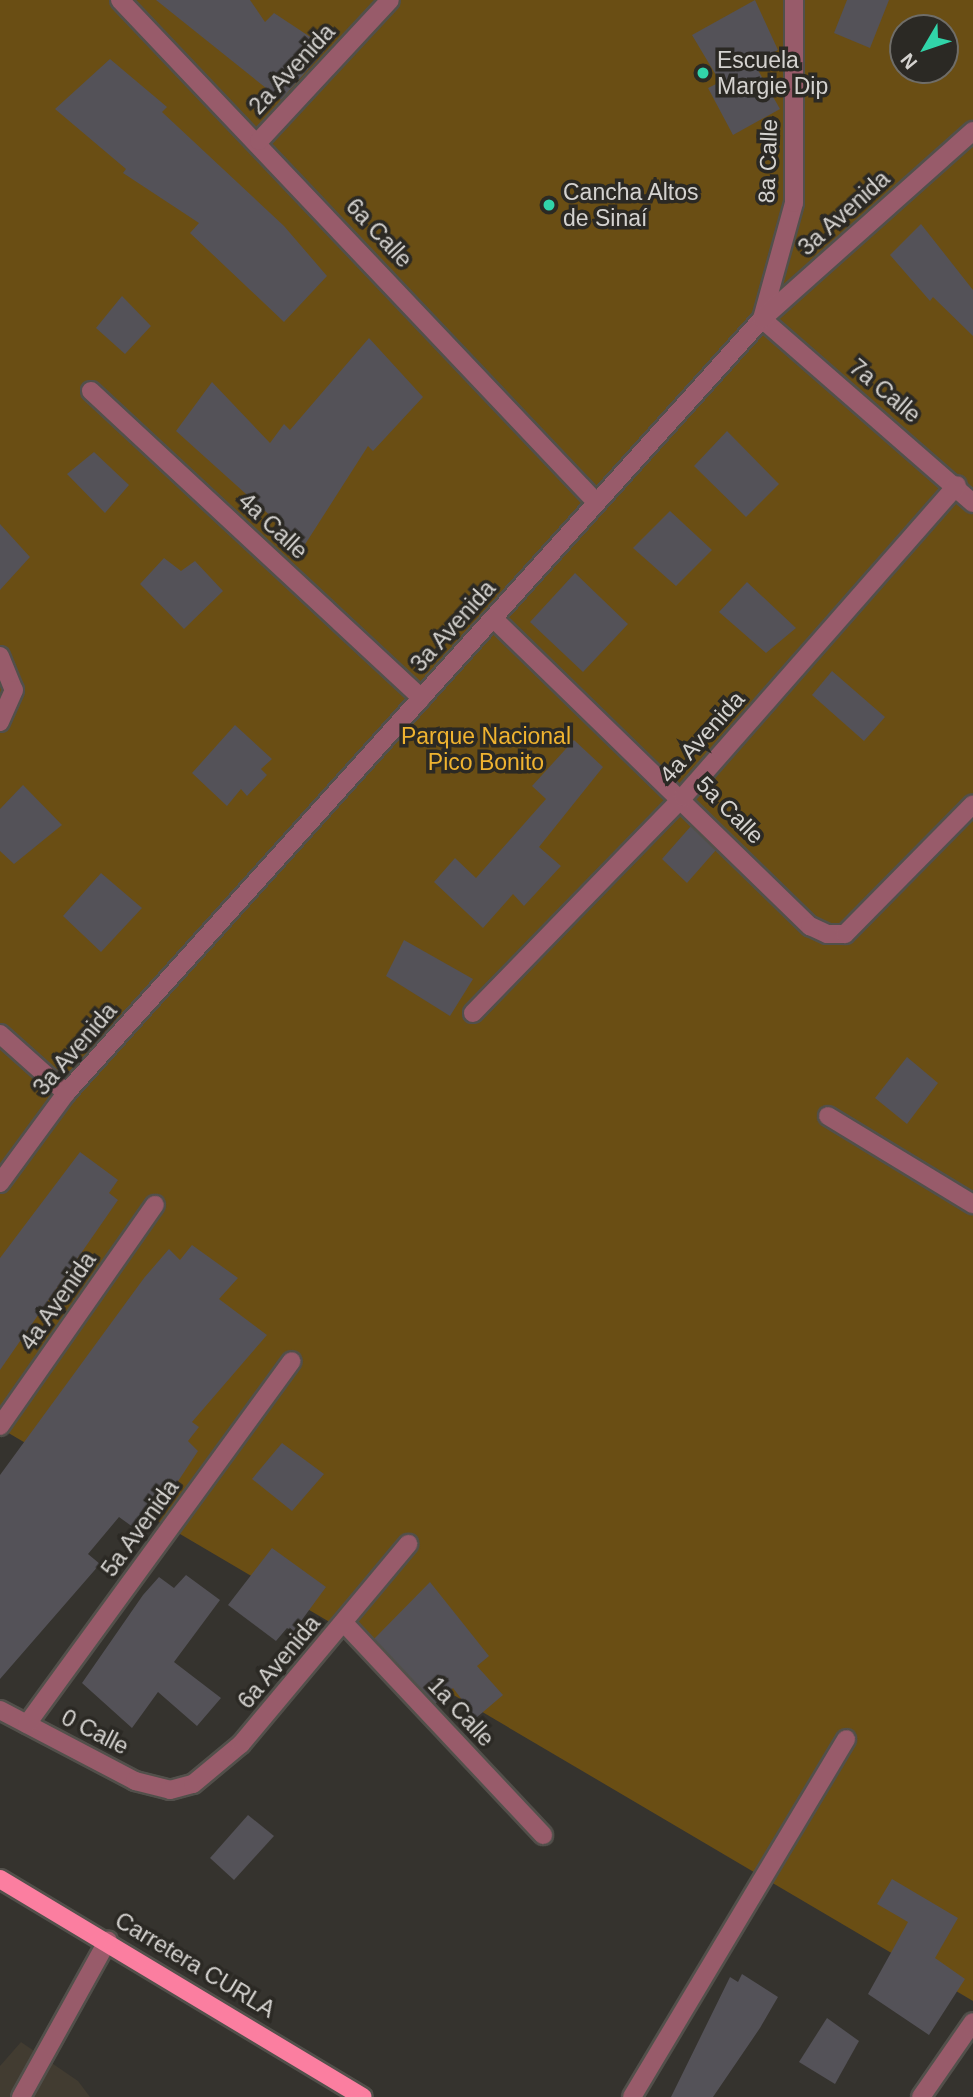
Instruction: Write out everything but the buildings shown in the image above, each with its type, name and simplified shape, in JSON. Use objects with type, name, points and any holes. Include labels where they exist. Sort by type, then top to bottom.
[{"type":"main road","name":"Carretera CURLA","points":[[0,1879],[108,1940],[363,2097]]},
{"type":"street","name":"6a Calle","points":[[120,0],[260,141],[597,503]]},
{"type":"street","name":"2a Avenida","points":[[260,141],[390,0]]},
{"type":"street","name":"8a Calle","points":[[762,319],[794,203],[794,0]]},
{"type":"street","name":"3a Avenida","points":[[0,1183],[66,1093],[762,319],[973,131]]},
{"type":"street","name":"7a Calle","points":[[762,319],[957,485],[973,503]]},
{"type":"street","name":"4a Calle","points":[[91,391],[421,698]]},
{"type":"street","name":"4a Avenida","points":[[473,1013],[683,797],[957,485]]},
{"type":"street","name":"5a Calle","points":[[494,619],[683,797],[810,926],[845,934],[973,804]]},
{"type":"street","points":[[0,656],[14,690],[5,715]]},
{"type":"street","points":[[0,1034],[66,1093]]},
{"type":"street","points":[[828,1116],[973,1205]]},
{"type":"street","name":"4a Avenida","points":[[0,1426],[155,1205]]},
{"type":"street","name":"5a Avenida","points":[[27,1724],[292,1361]]},
{"type":"street","name":"6a Avenida","points":[[170,1790],[214,1771],[344,1623],[408,1544]]},
{"type":"street","name":"1a Calle","points":[[344,1623],[543,1835]]},
{"type":"street","name":"0 Calle","points":[[0,1710],[135,1781],[170,1790]]},
{"type":"street","points":[[632,2097],[846,1739]]},
{"type":"street","points":[[21,2097],[108,1940]]},
{"type":"street","points":[[921,2097],[973,2022]]},
{"type":"shaded area","points":[[21,2042],[78,2081],[90,2097],[0,2097],[0,2066]]},
{"type":"green space","name":"Parque Nacional Pico Bonito","points":[[0,0],[973,0],[973,2001],[0,1428]]},
{"type":"place","name":"Escuela Margie Dip","points":[[703,73]]},
{"type":"place","name":"Cancha Altos de Sinaí","points":[[549,205]]}]
